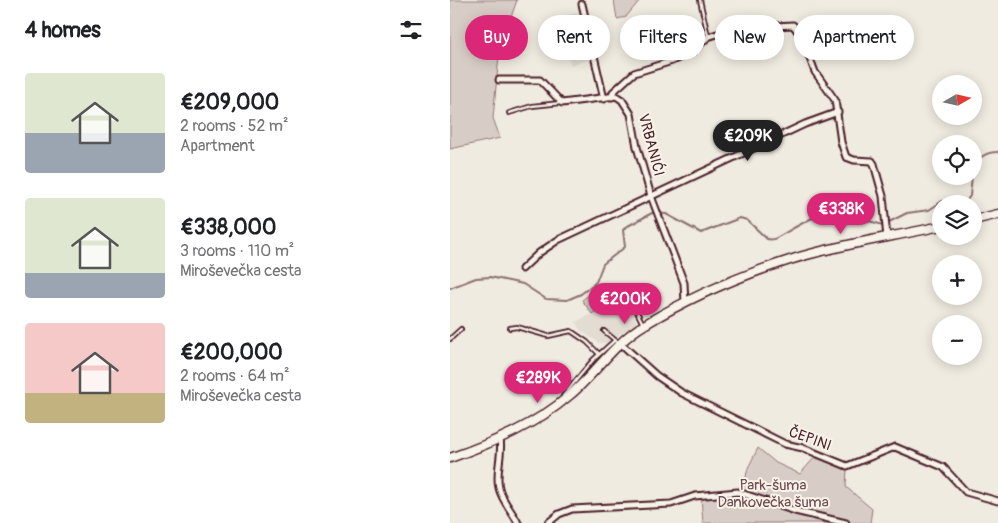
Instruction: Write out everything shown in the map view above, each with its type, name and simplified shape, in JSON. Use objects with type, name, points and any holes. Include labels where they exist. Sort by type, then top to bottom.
[{"type":"main road","points":[[982,218],[998,214]]},
{"type":"main road","points":[[450,458],[500,439],[560,402],[570,395],[618,342],[643,325],[728,282],[794,258],[932,228]]},
{"type":"street","points":[[582,4],[604,98]]},
{"type":"street","points":[[499,80],[540,80],[562,103],[612,97],[613,92],[634,73],[685,56],[708,37],[731,30],[793,25],[802,37],[815,72],[836,100],[841,142],[846,157],[854,160],[872,161],[874,164],[883,196],[887,238]]},
{"type":"street","name":"VRBANIĆI","points":[[612,97],[616,96],[622,100],[631,114],[637,147],[651,196],[684,283],[685,303]]},
{"type":"street","points":[[522,269],[539,253],[558,240],[805,124],[838,112]]},
{"type":"street","name":"ČEPINI","points":[[618,342],[657,376],[682,393],[785,444],[847,466],[895,447],[943,467],[966,492],[998,501]]},
{"type":"street","points":[[500,439],[502,450],[498,486],[503,500],[518,523]]},
{"type":"street","points":[[548,523],[559,514],[572,509],[671,504],[695,496],[725,491],[738,492],[795,511],[846,523]]},
{"type":"lane","points":[[700,0],[705,32],[708,37]]},
{"type":"lane","points":[[508,113],[532,106],[562,103]]},
{"type":"lane","points":[[632,302],[643,325]]},
{"type":"lane","points":[[510,328],[517,326],[548,336],[571,331],[587,342],[599,354]]},
{"type":"lane","points":[[450,340],[461,329]]},
{"type":"lane","points":[[560,402],[568,389],[599,354],[618,342],[604,331]]},
{"type":"shaded area","points":[[582,11],[583,15],[568,15]]},
{"type":"shaded area","points":[[569,60],[587,60],[571,65]]},
{"type":"shaded area","points":[[619,299],[622,304],[627,301],[637,323],[606,343],[599,343],[579,329],[576,322]]},
{"type":"green space","points":[[450,0],[517,0],[512,15],[465,15],[465,60],[499,60],[493,118],[500,138],[450,149]]},
{"type":"green space","points":[[614,0],[640,0],[628,15],[620,15],[620,18],[617,19]]},
{"type":"green space","points":[[605,283],[615,296],[592,314],[582,300]]},
{"type":"green space","name":"Park-šuma Dankovečka šuma","points":[[758,448],[776,463],[800,474],[816,456],[847,469],[846,487],[872,509],[870,523],[703,523],[701,497],[742,494],[748,468]]},
{"type":"waterway","points":[[982,156],[998,152]]},
{"type":"waterway","points":[[970,195],[971,185]]},
{"type":"waterway","points":[[450,288],[476,278],[490,277],[523,284],[546,299],[567,300],[581,294],[596,282],[603,264],[625,247],[623,230],[652,213],[666,214],[701,233],[740,218],[747,220],[767,239],[773,239],[842,203],[848,204],[862,219],[883,225],[907,213],[932,208]]}]
